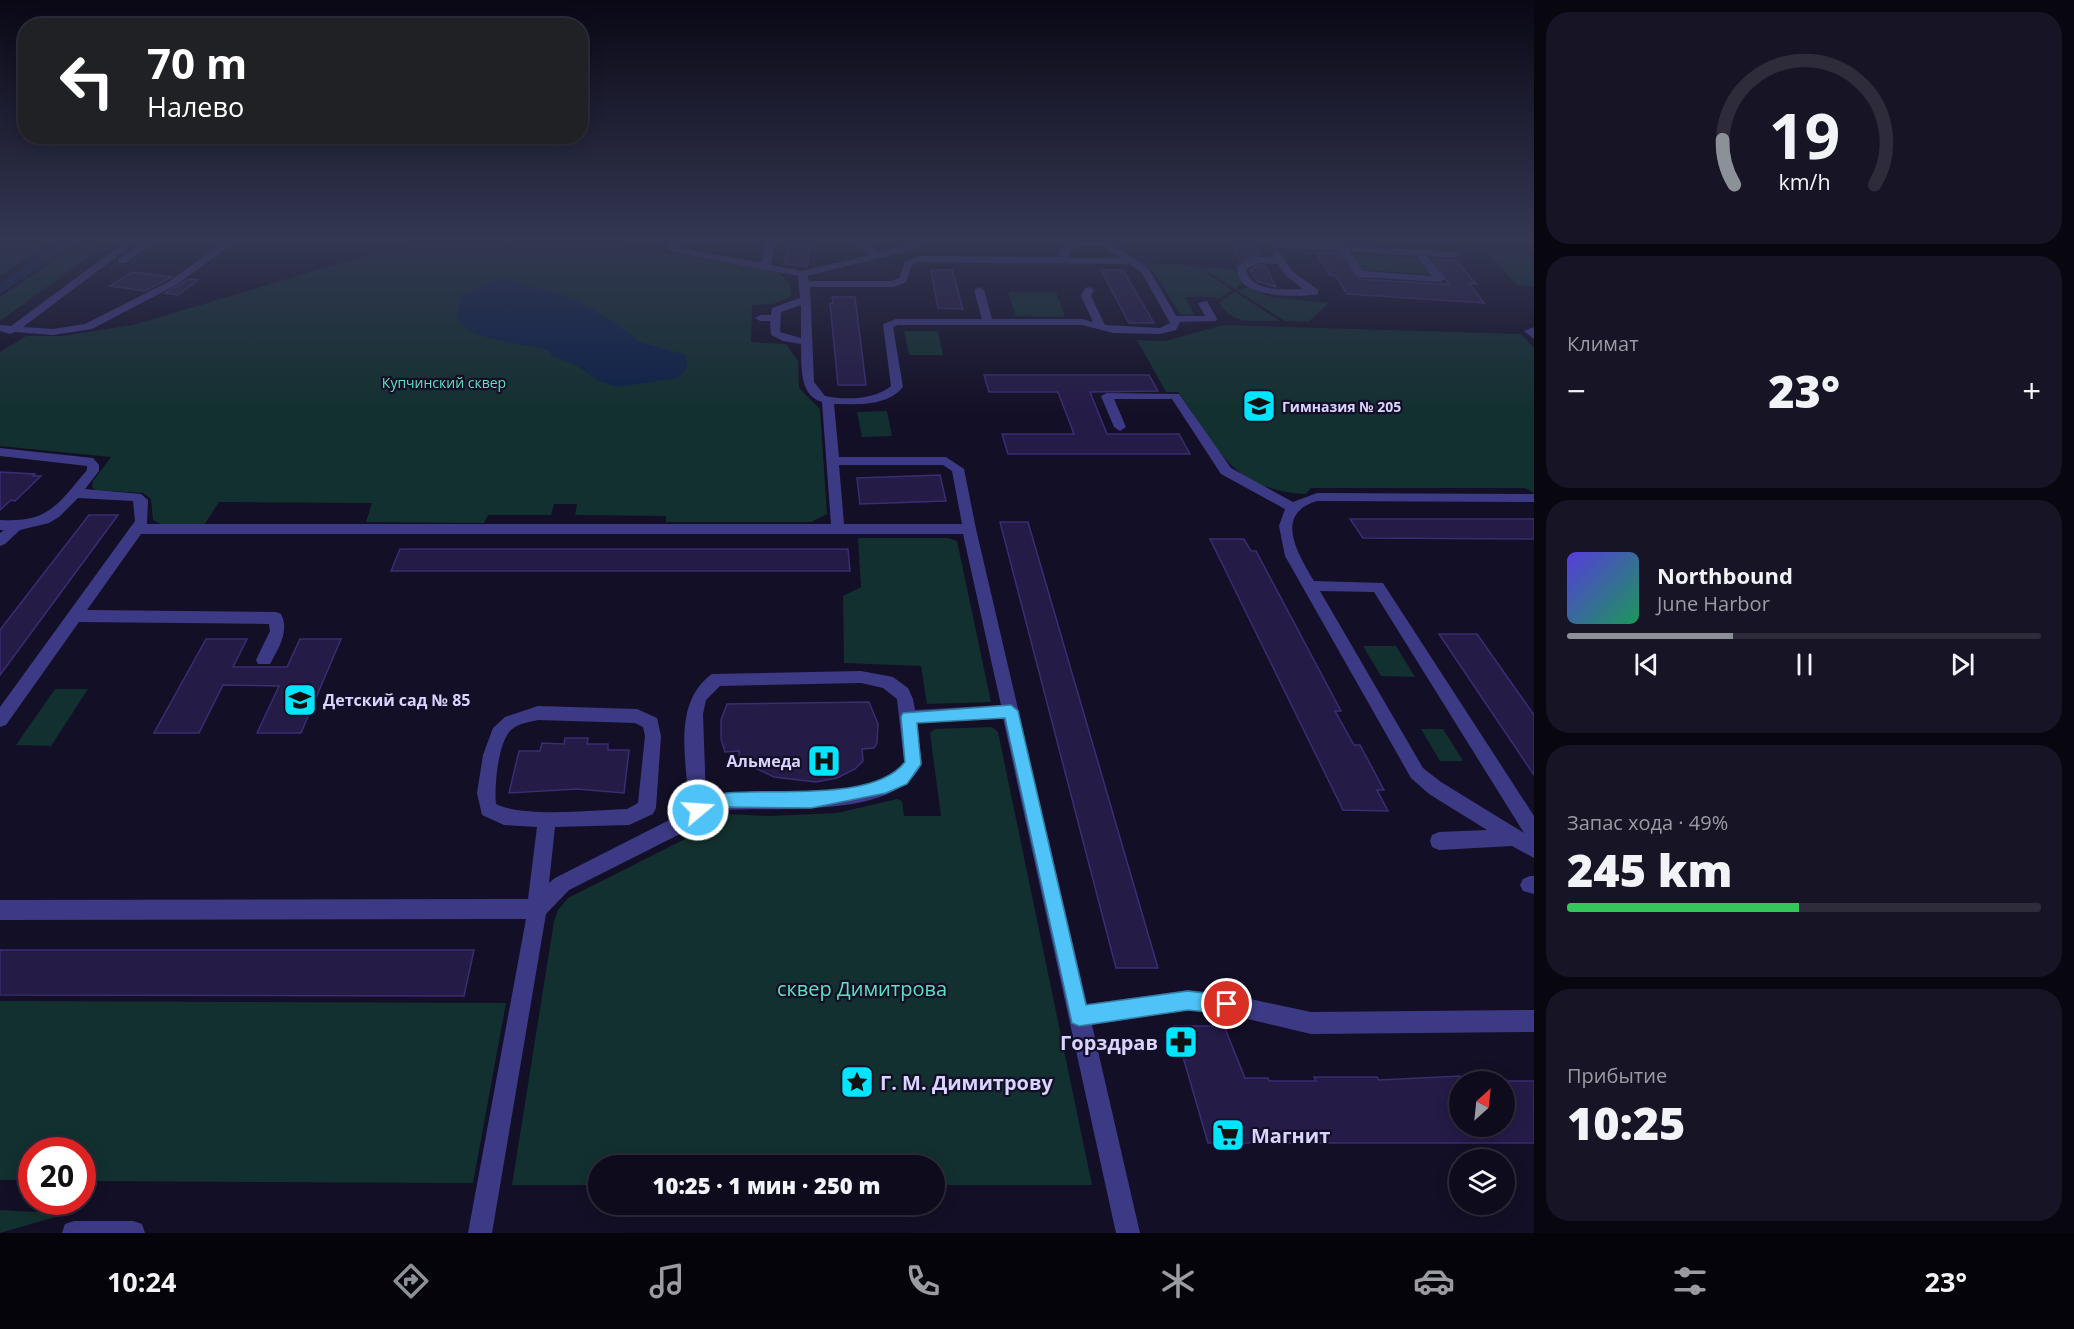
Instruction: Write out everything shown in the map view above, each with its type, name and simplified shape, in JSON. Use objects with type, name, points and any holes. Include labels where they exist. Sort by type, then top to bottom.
[{"type":"street","points":[[0,328],[39,300]]},
{"type":"street","points":[[0,338],[52,300]]},
{"type":"street","points":[[49,302],[54,300]]},
{"type":"street","points":[[0,328],[53,332],[88,327],[141,300]]},
{"type":"street","points":[[807,342],[787,339],[775,333],[776,310],[804,300],[807,342],[808,383],[821,398],[871,400],[886,395],[897,387],[887,326],[896,322],[1082,322],[1113,330],[1160,331],[1172,328],[1175,323],[1162,300]]},
{"type":"street","points":[[982,300],[988,322]]},
{"type":"street","points":[[1088,300],[1101,327]]},
{"type":"street","points":[[1173,319],[1212,319],[1203,303]]},
{"type":"street","points":[[760,318],[776,318]]},
{"type":"street","points":[[1534,330],[1529,331],[1534,336]]},
{"type":"street","points":[[1120,427],[1107,396],[1175,396],[1226,471],[1292,507]]},
{"type":"street","points":[[828,400],[838,529]]},
{"type":"street","points":[[0,452],[89,461],[93,465],[93,471],[44,522],[31,527],[0,525]]},
{"type":"street","points":[[832,461],[951,462],[958,469],[969,529],[1128,1233]]},
{"type":"street","points":[[0,720],[142,522],[141,500],[128,495],[73,493]]},
{"type":"street","points":[[1534,498],[1317,497],[1292,507],[1287,521],[1287,544],[1417,773],[1534,849]]},
{"type":"street","points":[[560,529],[564,513]]},
{"type":"street","points":[[0,541],[15,527]]},
{"type":"street","points":[[136,529],[969,529]]},
{"type":"street","points":[[1309,586],[1378,587],[1532,828],[1513,837],[1439,841]]},
{"type":"street","points":[[75,616],[276,618],[278,631],[264,660]]},
{"type":"street","points":[[0,910],[537,909],[562,884],[695,816],[698,810],[695,780],[697,705],[709,685],[718,679],[870,678],[887,682],[902,693],[909,717],[913,764],[902,779],[886,786],[811,800],[726,800],[698,810]]},
{"type":"street","points":[[909,717],[1011,711]]},
{"type":"street","points":[[538,713],[637,716],[651,723],[653,736],[647,808],[629,817],[547,819],[504,817],[496,814],[484,803],[498,737],[503,727],[518,718],[538,713]]},
{"type":"street","points":[[480,1233],[537,909],[547,819]]},
{"type":"street","points":[[1079,1016],[1188,1000],[1227,1004],[1311,1023],[1534,1021]]},
{"type":"street","points":[[74,1233],[133,1233]]},
{"type":"green space","points":[[0,300],[30,300],[0,321]]},
{"type":"green space","name":"Купчинский сквер","points":[[219,300],[783,300],[773,304],[752,305],[751,342],[786,344],[798,361],[799,388],[820,409],[827,514],[811,522],[666,522],[666,516],[575,515],[577,504],[554,504],[551,515],[488,515],[484,523],[366,522],[372,503],[219,502],[204,525],[163,525],[153,520],[151,499],[143,493],[96,490],[92,487],[93,481],[111,457],[0,446],[0,352],[26,336],[62,336],[133,325]]},
{"type":"green space","points":[[1011,300],[1059,300],[1065,317],[1016,316]]},
{"type":"green space","points":[[1171,300],[1186,300],[1194,315],[1180,314]]},
{"type":"green space","points":[[1224,300],[1247,300],[1280,321],[1238,319],[1225,311],[1219,303]]},
{"type":"green space","points":[[1251,300],[1295,300],[1329,303],[1308,322],[1285,321]]},
{"type":"green space","name":"Гимназия № 205","points":[[1223,325],[1521,334],[1534,348],[1534,493],[1525,488],[1311,488],[1306,494],[1280,491],[1242,475],[1216,448],[1178,392],[1166,392],[1137,340],[1165,341]]},
{"type":"green space","points":[[904,331],[938,331],[943,355],[909,355]]},
{"type":"green space","points":[[887,411],[892,436],[862,437],[857,412]]},
{"type":"green space","points":[[858,538],[948,538],[957,541],[991,702],[927,704],[921,666],[844,663],[843,596],[861,587]]},
{"type":"green space","points":[[1363,646],[1396,646],[1415,677],[1381,676]]},
{"type":"green space","points":[[55,689],[88,689],[51,746],[16,745]]},
{"type":"green space","name":"сквер Димитрова","points":[[992,727],[998,732],[1092,1185],[945,1185],[945,1155],[588,1155],[588,1185],[512,1185],[554,921],[558,910],[568,898],[685,839],[684,834],[724,814],[769,816],[837,813],[897,799],[902,801],[904,816],[941,816],[930,733],[935,729]]},
{"type":"green space","points":[[1421,729],[1443,729],[1463,761],[1440,761]]},
{"type":"green space","points":[[0,1001],[506,1003],[473,1183],[96,1181],[96,1137],[18,1137],[18,1180],[0,1180]]},
{"type":"green space","points":[[0,1210],[18,1211],[18,1215],[56,1215],[55,1217],[0,1233]]},
{"type":"water","points":[[460,300],[574,300],[605,316],[640,342],[686,355],[687,367],[678,378],[617,387],[599,381],[576,365],[552,356],[549,351],[475,333],[457,318]]},
{"type":"building","points":[[832,300],[855,300],[866,385],[838,385],[830,303],[833,303]]},
{"type":"building","points":[[936,300],[960,300],[963,309],[938,308]]},
{"type":"building","points":[[1117,300],[1140,300],[1154,323],[1129,323]]},
{"type":"building","points":[[1431,300],[1481,300],[1484,303]]},
{"type":"building","points":[[984,375],[1149,375],[1158,391],[1090,392],[1107,434],[1179,434],[1190,454],[1008,454],[1002,434],[1074,434],[1058,392],[989,392]]},
{"type":"building","points":[[0,472],[41,476],[15,501],[11,500],[0,510]]},
{"type":"building","points":[[940,475],[946,501],[860,504],[857,478]]},
{"type":"building","points":[[89,515],[118,515],[0,675],[0,630]]},
{"type":"building","points":[[1350,519],[1534,519],[1534,539],[1363,538]]},
{"type":"building","points":[[1000,522],[1028,522],[1158,968],[1116,968]]},
{"type":"building","points":[[1210,539],[1244,539],[1251,551],[1256,551],[1341,711],[1335,711],[1354,745],[1360,745],[1384,790],[1377,790],[1388,811],[1343,810]]},
{"type":"building","points":[[400,549],[848,549],[850,571],[391,571]]},
{"type":"building","points":[[1439,634],[1477,634],[1534,715],[1534,775]]},
{"type":"building","points":[[206,639],[247,639],[233,667],[287,667],[300,639],[341,639],[301,733],[257,733],[279,686],[223,685],[199,733],[154,733]]},
{"type":"building","points":[[869,702],[878,724],[877,743],[874,748],[862,749],[863,761],[855,769],[837,778],[816,782],[774,777],[753,767],[752,757],[739,757],[739,751],[725,752],[721,739],[721,720],[727,704]]},
{"type":"building","points":[[565,738],[588,738],[587,744],[608,744],[608,750],[629,750],[624,793],[577,789],[509,793],[519,751],[540,751],[542,743],[564,744]]},
{"type":"building","points":[[0,950],[474,950],[464,996],[0,995]]},
{"type":"building","points":[[1174,1026],[1224,1026],[1245,1078],[1268,1078],[1269,1081],[1316,1081],[1314,1077],[1377,1077],[1379,1080],[1449,1077],[1449,1137],[1515,1137],[1515,1081],[1534,1081],[1534,1143],[1208,1143]]},
{"type":"place","name":"Гимназия № 205","points":[[1259,406]]},
{"type":"place","name":"Детский сад № 85","points":[[300,700]]},
{"type":"place","name":"Альмеда","points":[[824,761]]},
{"type":"place","name":"Горздрав","points":[[1181,1042]]},
{"type":"place","name":"Г. М. Димитрову","points":[[857,1082]]},
{"type":"place","name":"Магнит","points":[[1228,1135]]},
{"type":"route","points":[[698,810],[726,800],[811,800],[868,792],[902,779],[909,772],[913,764],[909,717],[1011,711],[1079,1016],[1188,1000],[1227,1004]]}]
